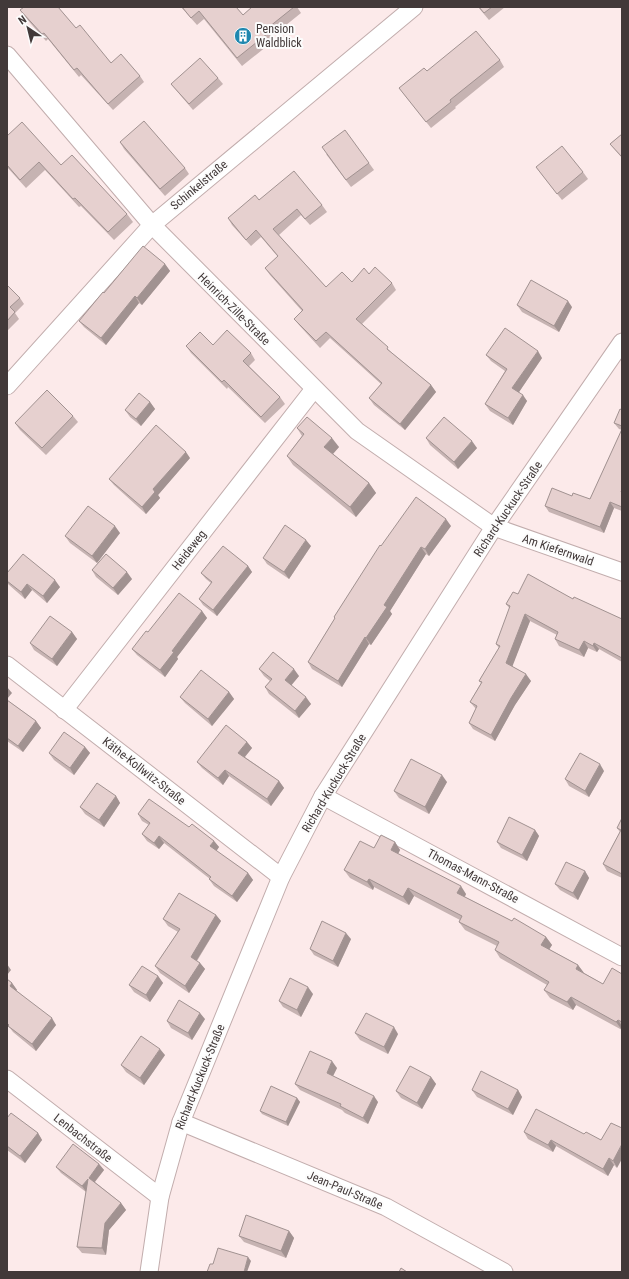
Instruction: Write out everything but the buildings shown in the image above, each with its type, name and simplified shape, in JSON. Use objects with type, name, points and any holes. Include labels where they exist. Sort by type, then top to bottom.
[{"type":"street","name":"Schinkelstraße","points":[[7,386],[152,225],[414,7]]},
{"type":"street","name":"Heinrich-Zille-Straße","points":[[7,55],[152,225],[357,431],[494,528]]},
{"type":"street","name":"Richard-Kuckuck-Straße","points":[[148,1272],[160,1197],[181,1122],[281,877],[323,796],[494,528],[622,342]]},
{"type":"street","name":"Heideweg","points":[[64,710],[314,389]]},
{"type":"street","name":"Am Kiefernwald","points":[[494,528],[622,572]]},
{"type":"street","name":"Käthe-Kollwitz-Straße","points":[[7,665],[281,877]]},
{"type":"street","name":"Thomas-Mann-Straße","points":[[323,796],[622,957]]},
{"type":"street","name":"Lenbachstraße","points":[[7,1079],[160,1197]]},
{"type":"street","name":"Jean-Paul-Straße","points":[[181,1122],[386,1207],[504,1272]]},
{"type":"place","name":"Pension Waldblick","points":[[243,36]]}]
